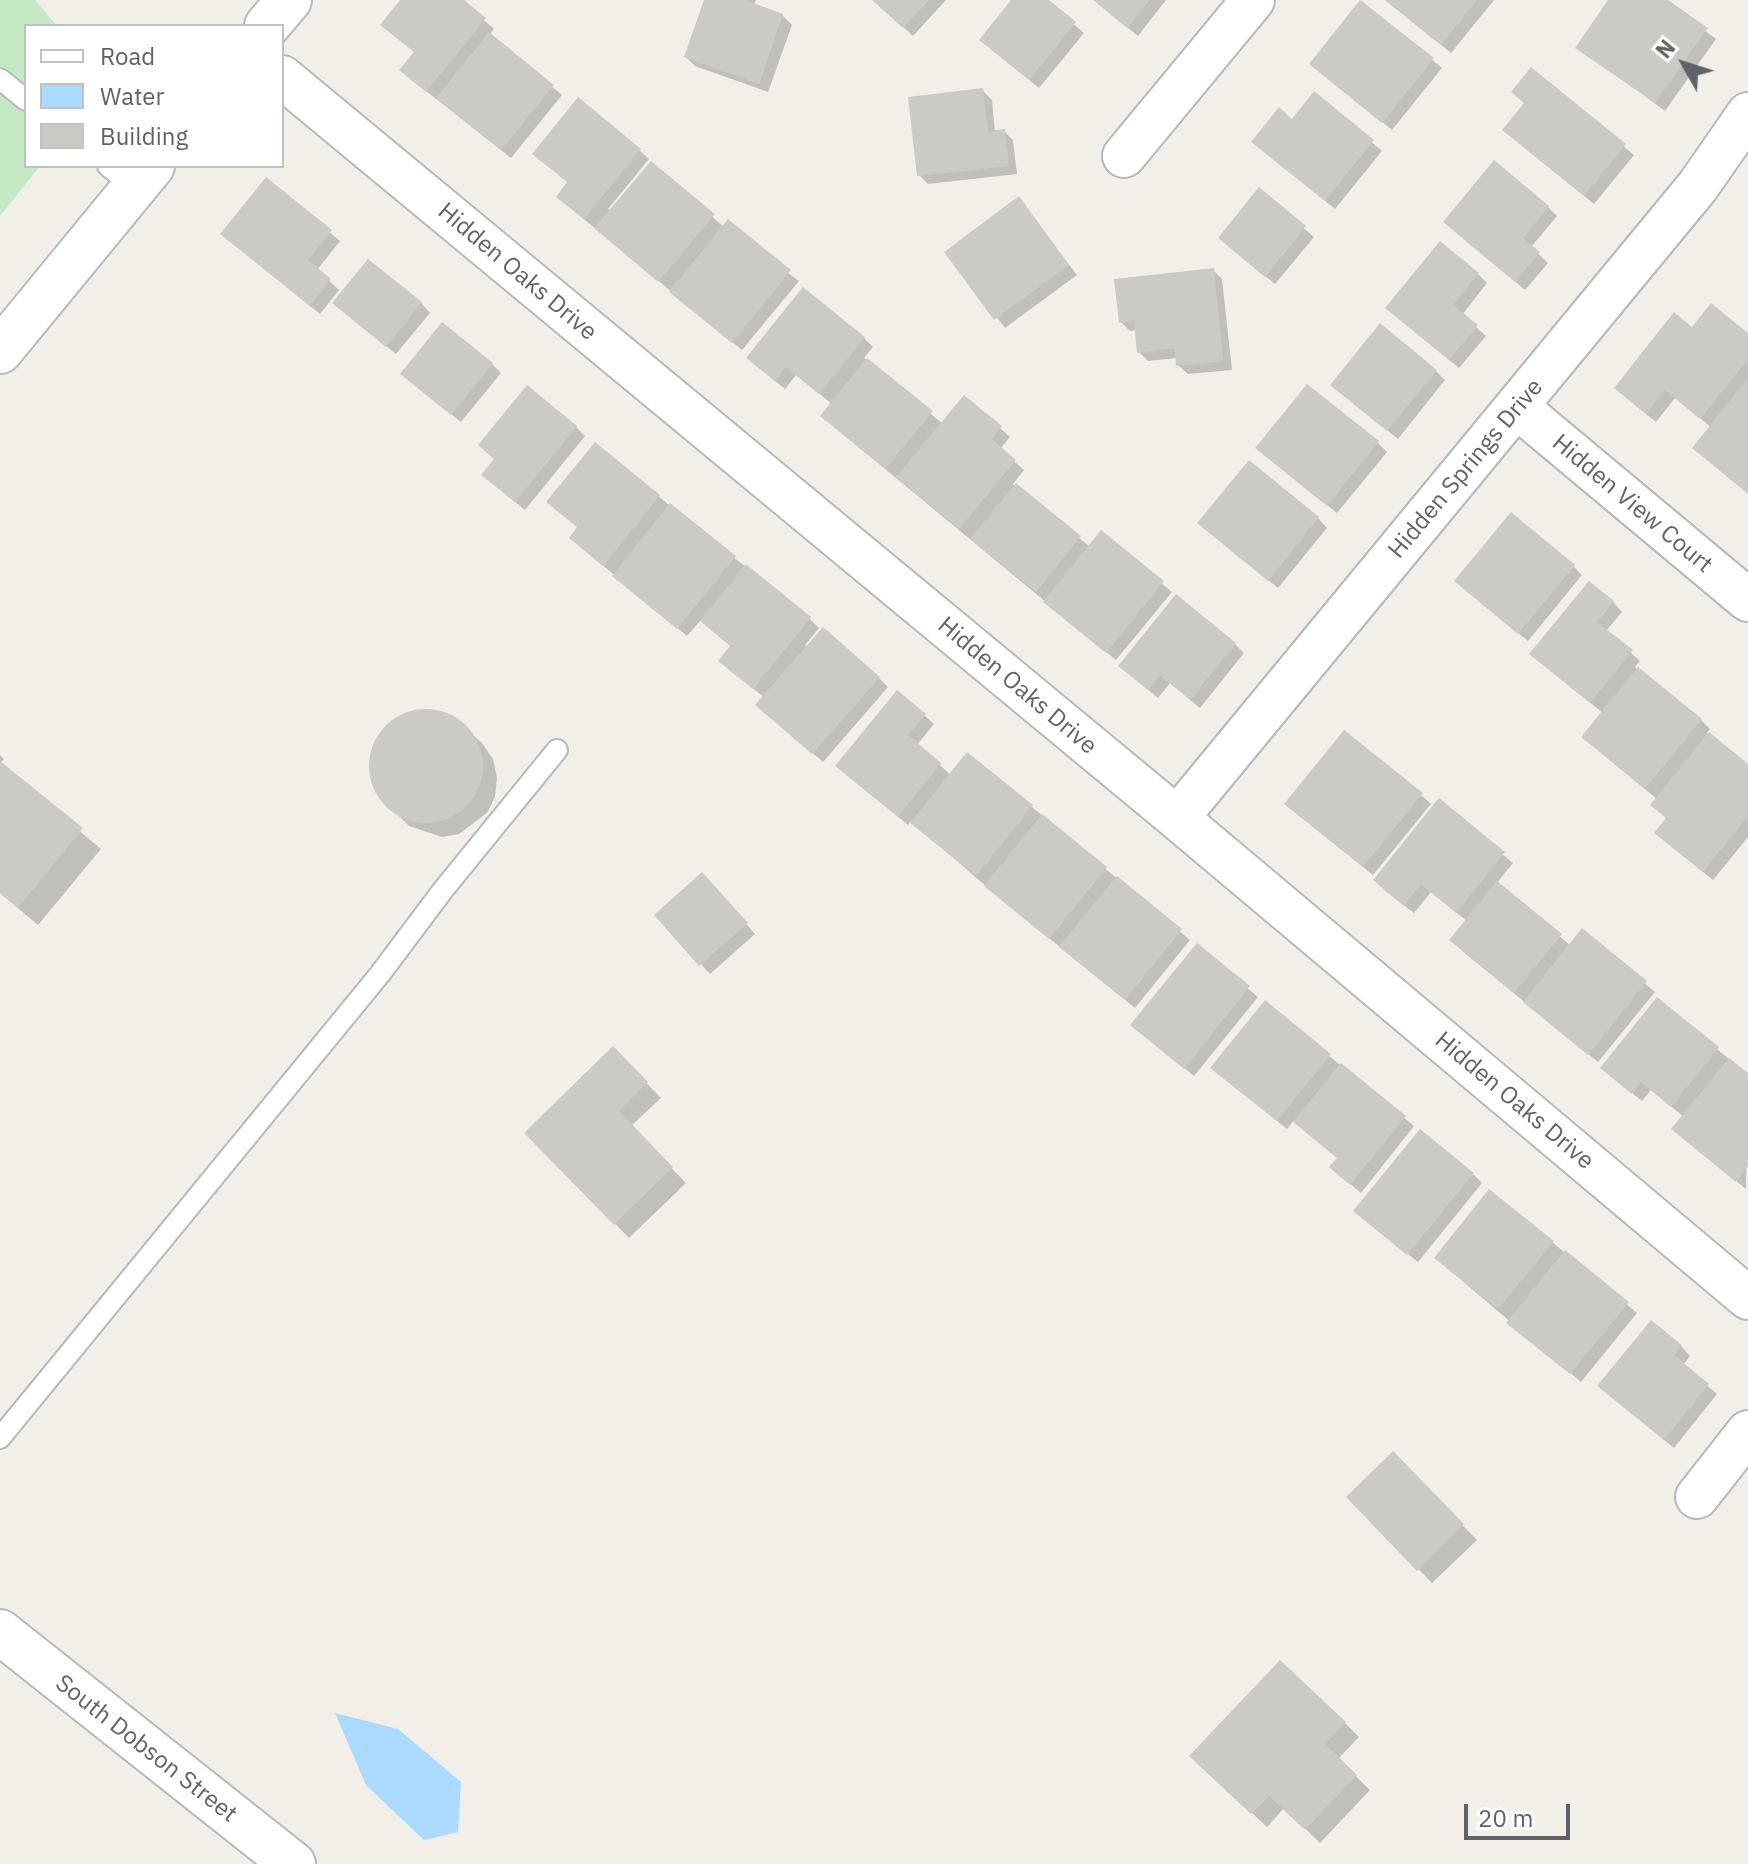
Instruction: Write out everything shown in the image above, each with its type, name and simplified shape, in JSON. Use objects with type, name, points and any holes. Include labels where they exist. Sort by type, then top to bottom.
[{"type":"street","points":[[269,24],[289,0]]},
{"type":"street","points":[[1124,156],[1253,0]]},
{"type":"street","name":"Hidden Oaks Drive","points":[[284,79],[1177,818],[1748,1298]]},
{"type":"street","name":"Hidden Springs Drive","points":[[1177,818],[1698,186],[1748,114]]},
{"type":"street","points":[[0,351],[132,173]]},
{"type":"street","name":"Hidden View Court","points":[[1517,407],[1748,600]]},
{"type":"street","points":[[1697,1497],[1748,1432]]},
{"type":"street","name":"South Dobson Street","points":[[0,1632],[293,1864]]},
{"type":"lane","points":[[0,79],[24,98]]},
{"type":"lane","points":[[0,1438],[380,974],[557,750]]},
{"type":"green space","points":[[0,0],[35,0],[55,24],[24,24],[24,168],[38,168],[0,216]]},
{"type":"water","points":[[335,1713],[398,1729],[461,1782],[458,1832],[424,1840],[366,1785]]},
{"type":"building","points":[[400,0],[464,0],[486,18],[426,92],[399,70],[414,52],[380,25]]},
{"type":"building","points":[[704,0],[745,0],[783,14],[759,84],[684,57]]},
{"type":"building","points":[[872,0],[929,0],[903,28]]},
{"type":"building","points":[[1011,0],[1049,0],[1076,22],[1029,80],[979,40]]},
{"type":"building","points":[[1093,0],[1150,0],[1127,28]]},
{"type":"building","points":[[1360,0],[1434,58],[1382,123],[1309,64]]},
{"type":"building","points":[[1385,0],[1477,0],[1441,45]]},
{"type":"building","points":[[1608,0],[1668,0],[1708,28],[1655,103],[1575,48]]},
{"type":"building","points":[[489,32],[554,85],[501,150],[436,98]]},
{"type":"building","points":[[1531,67],[1626,144],[1584,196],[1502,130],[1524,103],[1511,92]]},
{"type":"building","points":[[983,88],[988,131],[1005,129],[1009,166],[917,176],[908,97]]},
{"type":"building","points":[[1314,91],[1374,140],[1325,201],[1251,142],[1279,107],[1292,119]]},
{"type":"building","points":[[578,97],[641,149],[584,219],[556,197],[567,182],[532,154]]},
{"type":"building","points":[[1494,160],[1549,206],[1523,238],[1540,252],[1515,282],[1443,222]]},
{"type":"building","points":[[651,161],[715,214],[658,282],[594,228]]},
{"type":"building","points":[[266,177],[332,230],[308,260],[331,279],[310,306],[220,234]]},
{"type":"building","points":[[1259,187],[1306,226],[1265,277],[1218,238]]},
{"type":"building","points":[[1019,196],[1069,265],[994,320],[944,252]]},
{"type":"building","points":[[728,219],[791,270],[732,343],[669,292]]},
{"type":"building","points":[[1440,241],[1479,273],[1453,305],[1478,325],[1449,360],[1385,308]]},
{"type":"building","points":[[368,259],[422,302],[386,347],[332,303]]},
{"type":"building","points":[[1214,268],[1223,361],[1176,366],[1175,348],[1137,353],[1134,321],[1119,323],[1114,279]]},
{"type":"building","points":[[803,287],[865,337],[819,394],[786,367],[775,381],[746,358]]},
{"type":"building","points":[[1711,303],[1748,333],[1748,359],[1700,419],[1665,390],[1646,414],[1614,388],[1674,312],[1692,327]]},
{"type":"building","points":[[442,322],[493,363],[451,415],[400,374]]},
{"type":"building","points":[[1380,323],[1437,370],[1387,431],[1330,385]]},
{"type":"building","points":[[867,358],[933,411],[885,469],[820,416]]},
{"type":"building","points":[[1748,378],[1748,494],[1692,448]]},
{"type":"building","points":[[1307,384],[1379,441],[1327,506],[1255,448]]},
{"type":"building","points":[[527,385],[577,426],[515,502],[481,475],[494,459],[478,445]]},
{"type":"building","points":[[964,395],[1002,426],[992,439],[1016,460],[959,529],[896,477]]},
{"type":"building","points":[[595,442],[660,495],[603,566],[569,538],[577,527],[546,502]]},
{"type":"building","points":[[1249,460],[1319,517],[1268,581],[1197,523]]},
{"type":"building","points":[[1016,483],[1081,536],[1036,592],[970,539]]},
{"type":"building","points":[[670,503],[736,556],[677,629],[612,576]]},
{"type":"building","points":[[1511,512],[1575,565],[1518,634],[1454,581]]},
{"type":"building","points":[[1101,530],[1164,581],[1106,653],[1043,602]]},
{"type":"building","points":[[746,564],[811,617],[753,689],[718,661],[730,646],[700,621]]},
{"type":"building","points":[[1589,581],[1614,601],[1597,622],[1633,650],[1590,703],[1529,654]]},
{"type":"building","points":[[1176,594],[1236,643],[1190,700],[1160,675],[1148,690],[1118,666]]},
{"type":"building","points":[[823,627],[880,677],[812,754],[755,705]]},
{"type":"building","points":[[1638,667],[1702,719],[1645,789],[1581,737]]},
{"type":"building","points":[[897,690],[926,714],[908,735],[941,763],[898,817],[835,766]]},
{"type":"building","points":[[426,709],[448,714],[466,726],[478,744],[483,766],[478,788],[466,806],[448,818],[426,823],[404,818],[386,806],[374,788],[369,766],[374,744],[386,726],[404,714]]},
{"type":"building","points":[[1344,730],[1423,793],[1363,867],[1284,804]]},
{"type":"building","points":[[1709,732],[1748,764],[1748,816],[1703,872],[1654,833],[1666,818],[1650,805]]},
{"type":"building","points":[[967,752],[1033,805],[976,876],[910,823]]},
{"type":"building","points":[[0,761],[83,828],[18,908],[0,893]]},
{"type":"building","points":[[1439,798],[1505,852],[1456,913],[1421,884],[1404,906],[1373,880]]},
{"type":"building","points":[[1042,814],[1107,867],[1049,939],[984,886]]},
{"type":"building","points":[[702,872],[748,923],[699,966],[654,915]]},
{"type":"building","points":[[1117,876],[1182,929],[1125,1000],[1059,947]]},
{"type":"building","points":[[1497,881],[1562,934],[1514,993],[1449,940]]},
{"type":"building","points":[[1582,928],[1647,981],[1588,1055],[1523,1002]]},
{"type":"building","points":[[1197,943],[1250,986],[1184,1069],[1130,1025]]},
{"type":"building","points":[[1657,997],[1719,1047],[1671,1107],[1641,1082],[1632,1094],[1600,1068]]},
{"type":"building","points":[[1265,1000],[1331,1054],[1277,1121],[1210,1068]]},
{"type":"building","points":[[613,1046],[648,1082],[619,1111],[673,1167],[614,1225],[524,1133]]},
{"type":"building","points":[[1729,1058],[1748,1073],[1748,1166],[1736,1182],[1671,1129]]},
{"type":"building","points":[[1341,1063],[1406,1116],[1350,1185],[1329,1167],[1337,1158],[1293,1122]]},
{"type":"building","points":[[1420,1129],[1474,1173],[1407,1255],[1353,1211]]},
{"type":"building","points":[[1489,1189],[1554,1241],[1498,1309],[1434,1258]]},
{"type":"building","points":[[1565,1250],[1629,1302],[1570,1374],[1506,1323]]},
{"type":"building","points":[[1651,1320],[1682,1345],[1674,1355],[1709,1384],[1664,1440],[1597,1386]]},
{"type":"building","points":[[1393,1451],[1464,1524],[1417,1571],[1346,1497]]},
{"type":"building","points":[[1280,1660],[1346,1722],[1325,1744],[1357,1775],[1305,1830],[1269,1796],[1251,1814],[1189,1756]]}]
